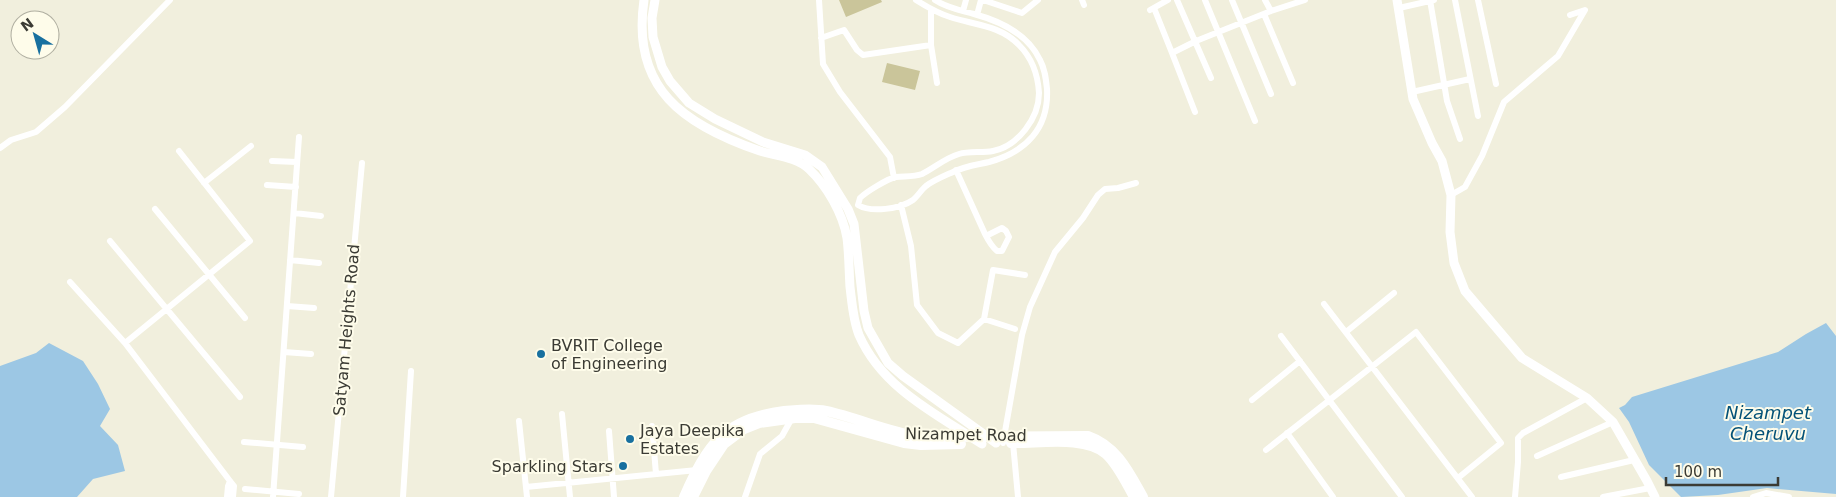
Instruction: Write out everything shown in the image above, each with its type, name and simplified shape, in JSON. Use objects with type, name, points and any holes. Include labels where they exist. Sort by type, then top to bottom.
[{"type":"main road","name":"Nizampet Road","points":[[684,497],[713,443],[736,424],[752,417],[772,412],[814,409],[842,415],[900,434],[997,441],[1072,443],[1089,446],[1106,454],[1134,497]]},
{"type":"main road","name":"Nizampet Road","points":[[693,497],[724,444],[744,429],[759,423],[792,418],[814,418],[904,443],[921,445],[1074,435],[1088,436],[1106,444],[1119,456],[1143,497]]},
{"type":"street","points":[[0,148],[11,140],[36,132],[65,107],[170,0]]},
{"type":"street","points":[[644,0],[642,38],[645,56],[652,74],[665,96],[687,117],[715,133],[809,169],[826,189],[839,213],[847,238],[852,310],[860,338],[879,368],[892,382],[907,395],[972,438]]},
{"type":"street","points":[[655,0],[652,18],[656,52],[670,81],[680,94],[689,103],[714,119],[763,142],[805,155],[822,167],[829,177],[848,209],[854,224],[864,311],[868,328],[888,363],[903,376],[997,441]]},
{"type":"street","points":[[819,0],[823,64],[840,92],[890,157],[894,178]]},
{"type":"street","points":[[858,204],[864,208],[871,209],[901,205],[912,200],[927,186],[956,170],[966,166],[989,162],[1025,144],[1035,135],[1044,119],[1047,104],[1046,78],[1040,60],[1029,43],[1015,31],[997,22],[956,10],[935,0]]},
{"type":"street","points":[[963,11],[966,0]]},
{"type":"street","points":[[977,15],[982,0],[1022,13],[1038,0]]},
{"type":"street","points":[[1168,0],[1152,9],[1172,53],[1195,112]]},
{"type":"street","points":[[1177,0],[1211,78]]},
{"type":"street","points":[[1205,0],[1256,121]]},
{"type":"street","points":[[1232,0],[1243,22],[1272,94]]},
{"type":"street","points":[[1265,0],[1294,83]]},
{"type":"street","points":[[1172,53],[1196,41],[1268,12],[1305,0]]},
{"type":"street","points":[[1460,139],[1447,101],[1431,0],[1398,4],[1413,99],[1428,136],[1442,161],[1451,195],[1450,232],[1454,263],[1465,291],[1522,358],[1587,398],[1612,422],[1655,497]]},
{"type":"street","points":[[1455,0],[1478,116]]},
{"type":"street","points":[[1478,0],[1496,84]]},
{"type":"street","points":[[839,213],[858,204],[862,196],[894,178],[920,175],[959,154],[994,151],[1008,145],[1022,133],[1033,118],[1039,100],[1038,81],[1032,62],[1020,45],[1004,33],[988,26],[950,18],[931,10],[921,1]]},
{"type":"street","points":[[931,10],[931,45],[937,83]]},
{"type":"street","points":[[1451,195],[1466,188],[1482,156],[1504,102],[1558,56],[1585,10],[1570,15]]},
{"type":"street","points":[[821,38],[844,30],[857,50],[863,55],[931,45]]},
{"type":"street","points":[[1412,92],[1470,79]]},
{"type":"street","points":[[273,494],[299,137]]},
{"type":"street","points":[[204,183],[251,146]]},
{"type":"street","points":[[125,343],[250,241],[178,151]]},
{"type":"street","points":[[272,161],[297,162]]},
{"type":"street","name":"Satyam Heights Road","points":[[331,497],[362,163]]},
{"type":"street","points":[[956,170],[986,236]]},
{"type":"street","points":[[920,175],[927,186]]},
{"type":"street","points":[[1018,497],[997,441],[1028,316],[1038,289],[1054,252],[1083,218],[1098,195],[1105,189],[1136,183]]},
{"type":"street","points":[[267,185],[296,187]]},
{"type":"street","points":[[901,205],[911,246],[917,305],[938,333],[958,343],[984,319],[992,270],[1025,275]]},
{"type":"street","points":[[155,209],[245,318]]},
{"type":"street","points":[[294,213],[321,216]]},
{"type":"street","points":[[110,241],[240,397]]},
{"type":"street","points":[[290,260],[319,263]]},
{"type":"street","points":[[70,282],[125,343],[234,486],[233,497]]},
{"type":"street","points":[[1346,332],[1394,293]]},
{"type":"street","points":[[1324,304],[1472,497]]},
{"type":"street","points":[[287,306],[314,308]]},
{"type":"street","points":[[984,319],[1014,329]]},
{"type":"street","points":[[1266,450],[1416,332],[1501,443],[1458,478]]},
{"type":"street","points":[[1281,336],[1402,497]]},
{"type":"street","points":[[284,352],[311,354]]},
{"type":"street","points":[[1252,400],[1300,361]]},
{"type":"street","points":[[403,497],[411,371]]},
{"type":"street","points":[[1515,497],[1518,470],[1518,438],[1523,433],[1587,398]]},
{"type":"street","points":[[562,414],[570,497]]},
{"type":"street","points":[[745,497],[760,454],[782,436],[792,418]]},
{"type":"street","points":[[952,425],[963,418]]},
{"type":"street","points":[[519,421],[527,497]]},
{"type":"street","points":[[1537,456],[1612,422]]},
{"type":"street","points":[[652,426],[656,474]]},
{"type":"street","points":[[609,431],[614,497]]},
{"type":"street","points":[[1287,433],[1333,497]]},
{"type":"street","points":[[244,442],[303,447]]},
{"type":"street","points":[[1561,477],[1634,460]]},
{"type":"street","points":[[526,487],[697,470]]},
{"type":"street","points":[[227,497],[230,481]]},
{"type":"street","points":[[1603,497],[1650,488]]},
{"type":"street","points":[[245,489],[273,494],[299,494]]},
{"type":"street","points":[[1753,497],[1766,493],[1789,497]]},
{"type":"shaded area","points":[[839,0],[881,0],[882,2],[846,17]]},
{"type":"shaded area","points":[[887,63],[920,71],[915,90],[882,82]]},
{"type":"water","name":"Nizampet Cheruvu","points":[[1826,323],[1836,336],[1836,494],[1767,488],[1718,495],[1681,497],[1649,465],[1629,422],[1619,408],[1625,405],[1632,397],[1778,352]]},
{"type":"water","points":[[49,343],[83,361],[98,384],[110,409],[100,426],[118,445],[125,471],[93,479],[77,497],[0,497],[0,366],[36,353]]},
{"type":"place","name":"BVRIT College of Engineering","points":[[541,354]]},
{"type":"place","name":"Jaya Deepika Estates","points":[[630,439]]},
{"type":"place","name":"Sparkling Stars","points":[[623,466]]}]
